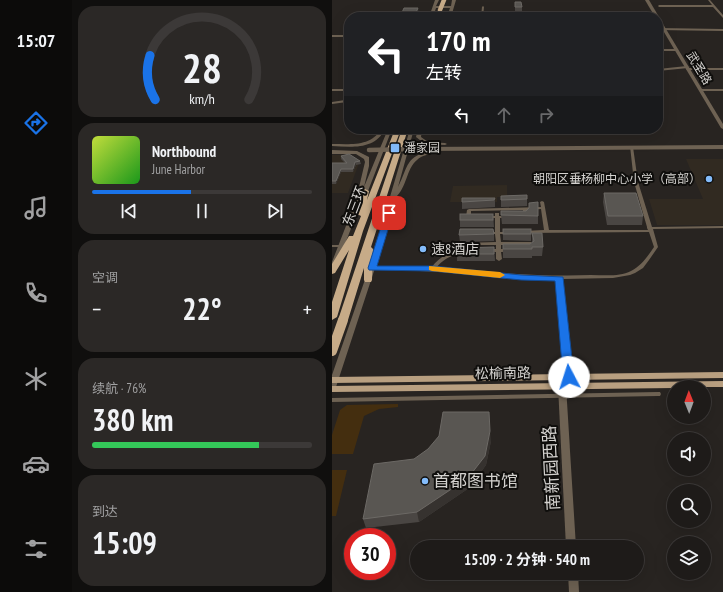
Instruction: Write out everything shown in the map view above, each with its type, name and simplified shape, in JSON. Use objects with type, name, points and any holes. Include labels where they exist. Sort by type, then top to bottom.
[{"type":"highway","points":[[443,10],[444,0]]},
{"type":"highway","points":[[443,10],[449,0]]},
{"type":"highway","points":[[394,153],[393,144],[396,134]]},
{"type":"highway","points":[[394,153],[400,144],[403,134]]},
{"type":"highway","name":"东三环","points":[[332,351],[370,238],[394,153]]},
{"type":"highway","name":"东三环","points":[[332,317],[362,221],[394,153]]},
{"type":"highway","points":[[362,221],[360,217],[365,191]]},
{"type":"highway","points":[[374,221],[393,199]]},
{"type":"highway","points":[[332,271],[351,239],[359,231]]},
{"type":"highway","points":[[368,280],[370,238]]},
{"type":"main road","name":"松榆南路","points":[[333,384],[569,377],[723,375]]},
{"type":"main road","name":"松榆南路","points":[[333,384],[563,391],[723,384]]},
{"type":"street","points":[[432,12],[437,0]]},
{"type":"street","points":[[450,12],[454,0]]},
{"type":"street","name":"武圣路","points":[[647,0],[654,12]]},
{"type":"street","points":[[709,0],[723,17]]},
{"type":"street","points":[[659,6],[714,6]]},
{"type":"street","points":[[434,7],[452,7]]},
{"type":"street","points":[[482,12],[483,7]]},
{"type":"street","points":[[664,29],[723,30]]},
{"type":"street","name":"武圣路","points":[[664,29],[723,128]]},
{"type":"street","points":[[332,36],[344,36]]},
{"type":"street","points":[[663,50],[677,50]]},
{"type":"street","points":[[663,70],[687,68],[723,69]]},
{"type":"street","points":[[332,90],[344,90]]},
{"type":"street","points":[[701,90],[723,90]]},
{"type":"street","points":[[332,103],[344,101]]},
{"type":"street","points":[[332,149],[371,142],[381,134]]},
{"type":"street","points":[[332,271],[340,246],[359,200],[365,191],[388,134]]},
{"type":"street","points":[[333,384],[372,268],[411,134]]},
{"type":"street","points":[[419,134],[418,137],[427,143],[478,148],[723,146]]},
{"type":"street","points":[[332,149],[631,148],[723,146]]},
{"type":"street","points":[[393,199],[401,190],[409,164],[414,157],[426,153],[459,152],[478,148]]},
{"type":"street","points":[[372,268],[433,268],[521,278],[560,279],[628,274],[648,261],[656,247],[649,229],[636,182],[631,148]]},
{"type":"street","points":[[332,149],[357,153],[367,158],[368,162],[360,186],[359,200]]},
{"type":"street","points":[[542,202],[547,232]]},
{"type":"street","points":[[476,217],[468,217],[468,210],[497,207],[543,208]]},
{"type":"street","points":[[497,207],[499,259]]},
{"type":"street","points":[[518,216],[524,216],[525,208]]},
{"type":"street","points":[[483,217],[511,217]]},
{"type":"street","points":[[520,232],[723,227]]},
{"type":"street","points":[[481,233],[512,232]]},
{"type":"street","points":[[433,268],[436,263],[454,252],[529,250],[529,243],[466,244],[466,251]]},
{"type":"street","points":[[332,246],[340,246]]},
{"type":"street","points":[[560,279],[569,377]]},
{"type":"street","points":[[332,348],[344,348]]},
{"type":"street","points":[[332,400],[563,391],[658,394]]},
{"type":"street","name":"南新园西路","points":[[563,391],[571,540]]},
{"type":"street","points":[[573,580],[574,592]]},
{"type":"shaded area","points":[[498,11],[535,11],[535,12]]},
{"type":"shaded area","points":[[332,155],[349,155],[359,163],[348,193],[332,193]]},
{"type":"shaded area","name":"朝阳区垂杨柳中心小学（高部）","points":[[686,159],[723,159],[723,225],[657,225],[649,199],[703,199]]},
{"type":"shaded area","points":[[507,185],[507,197],[497,197],[497,202],[450,202],[453,186]]},
{"type":"shaded area","points":[[398,404],[398,407],[379,409],[364,416],[353,454],[332,454],[332,435],[340,410],[347,405]]},
{"type":"shaded area","points":[[332,470],[347,470],[336,516],[332,516]]},
{"type":"building","points":[[515,2],[521,2],[522,7],[515,7]]},
{"type":"building","points":[[404,8],[418,8],[416,12],[402,12]]},
{"type":"building","points":[[349,154],[360,161],[355,162],[353,169],[341,169],[336,181],[332,181],[332,163],[347,163],[341,156]]},
{"type":"building","points":[[604,193],[636,193],[643,216],[608,216]]},
{"type":"building","points":[[527,195],[527,199],[501,200],[501,196]]},
{"type":"building","points":[[462,198],[495,198],[494,200],[462,202]]},
{"type":"building","points":[[538,202],[538,216],[501,215],[501,211],[526,211],[529,208],[529,203]]},
{"type":"building","points":[[460,214],[493,214],[493,220],[460,220]]},
{"type":"building","points":[[460,229],[493,229],[494,234],[459,235]]},
{"type":"building","points":[[503,229],[531,229],[531,234],[503,234]]},
{"type":"building","points":[[532,233],[542,233],[543,247],[532,247],[532,249],[503,249],[503,244],[530,244],[534,241]]},
{"type":"building","points":[[494,247],[494,254],[457,254],[458,249],[463,248]]},
{"type":"building","name":"首都图书馆","points":[[443,412],[489,412],[490,431],[485,456],[468,478],[417,512],[363,519],[374,464],[414,459],[428,449],[439,436]]},
{"type":"slow traffic","points":[[432,268],[500,275]]},
{"type":"place","name":"潘家园","points":[[395,148]]},
{"type":"place","name":"朝阳区垂杨柳中心小学（高部）","points":[[709,179]]},
{"type":"place","name":"速8酒店","points":[[423,249]]},
{"type":"place","name":"首都图书馆","points":[[425,481]]},
{"type":"route","points":[[389,213],[372,268],[433,268],[521,278],[560,279],[569,377]]}]
